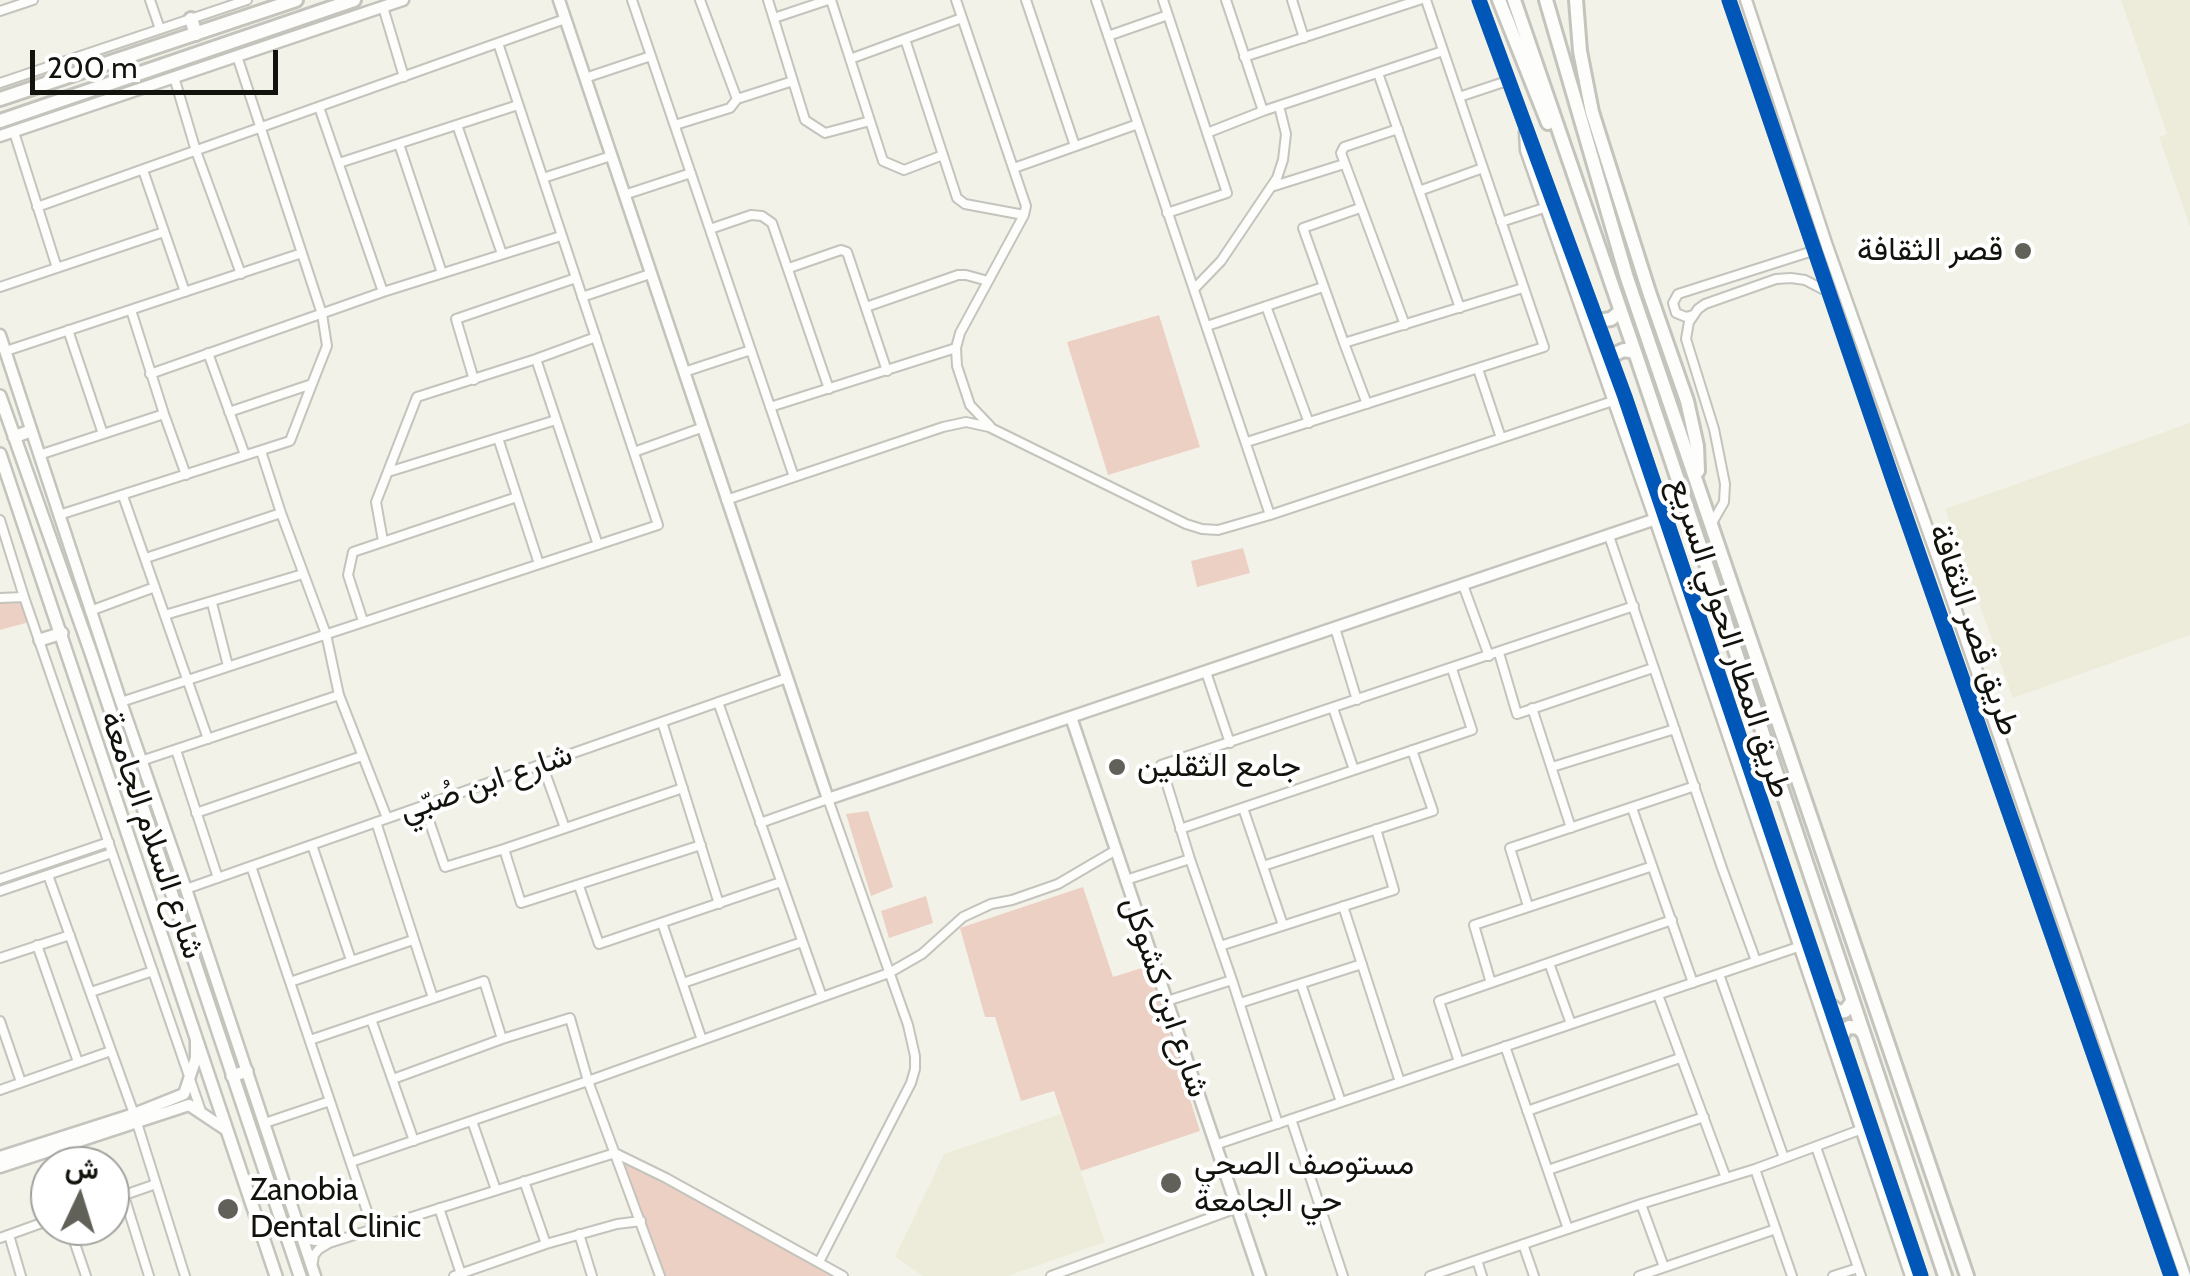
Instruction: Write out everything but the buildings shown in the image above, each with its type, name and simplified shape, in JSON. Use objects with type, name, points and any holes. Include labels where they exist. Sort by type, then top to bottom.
[{"type":"main road","points":[[0,100],[296,0]]},
{"type":"main road","points":[[0,121],[40,115],[86,91],[354,0]]},
{"type":"main road","points":[[1500,0],[1566,172],[1584,202]]},
{"type":"main road","name":"طريق المطار الحولي السريع","points":[[1514,0],[1946,1276]]},
{"type":"main road","name":"طريق المطار الحولي السريع","points":[[1546,0],[1628,278],[1967,1276]]},
{"type":"main road","points":[[1576,0],[1592,112],[1687,401],[1697,446],[1698,483]]},
{"type":"main road","points":[[305,17],[310,31]]},
{"type":"main road","points":[[191,19],[196,34]]},
{"type":"main road","points":[[86,91],[77,90],[75,82],[79,78],[116,66],[122,59]]},
{"type":"main road","points":[[1598,321],[1611,319],[1621,311]]},
{"type":"main road","points":[[1612,358],[1616,352],[1635,352]]},
{"type":"main road","name":"شارع السلام الجامعة","points":[[0,396],[97,651],[166,878],[300,1276]]},
{"type":"main road","points":[[14,438],[30,431]]},
{"type":"main road","name":"شارع السلام الجامعة","points":[[0,454],[6,490],[62,633],[276,1276]]},
{"type":"main road","points":[[40,640],[62,633]]},
{"type":"main road","points":[[1742,672],[1754,678],[1762,667]]},
{"type":"main road","points":[[1754,710],[1763,700],[1774,703]]},
{"type":"main road","points":[[136,857],[146,860],[158,852]]},
{"type":"main road","points":[[146,886],[151,876],[166,878]]},
{"type":"main road","points":[[1830,1005],[1834,1010],[1845,1011],[1852,1002]]},
{"type":"main road","points":[[1841,1038],[1849,1028],[1862,1032]]},
{"type":"main road","points":[[232,1076],[247,1071]]},
{"type":"street","points":[[0,11],[33,0]]},
{"type":"street","points":[[150,0],[160,29]]},
{"type":"street","points":[[0,83],[191,19],[223,4],[248,0]]},
{"type":"street","points":[[0,136],[40,115],[174,77],[403,0]]},
{"type":"street","points":[[559,0],[913,1042],[915,1069],[910,1083],[819,1262]]},
{"type":"street","points":[[632,0],[794,477]]},
{"type":"street","points":[[700,0],[736,99]]},
{"type":"street","points":[[768,0],[805,120],[825,133],[870,121]]},
{"type":"street","points":[[774,18],[830,0],[884,161],[904,170],[943,155]]},
{"type":"street","points":[[956,0],[1026,201],[1024,215],[960,333],[956,348],[957,366],[970,405],[996,430]]},
{"type":"street","points":[[1026,0],[1075,146]]},
{"type":"street","points":[[1096,0],[1270,515]]},
{"type":"street","points":[[1163,0],[1226,193],[1168,213]]},
{"type":"street","points":[[1226,0],[1263,111]]},
{"type":"street","points":[[1292,0],[1304,38]]},
{"type":"street","points":[[1244,58],[1422,0],[1444,52],[1544,348],[1246,442]]},
{"type":"street","points":[[1479,0],[1612,358],[1619,399]]},
{"type":"street","name":"طريق قصر الثقافة","points":[[1729,0],[2171,1276]]},
{"type":"street","name":"طريق قصر الثقافة","points":[[1746,0],[1826,246],[2185,1276]]},
{"type":"street","points":[[382,7],[404,77]]},
{"type":"street","points":[[1108,36],[1168,15]]},
{"type":"street","points":[[37,208],[565,18]]},
{"type":"street","points":[[850,59],[962,18]]},
{"type":"street","points":[[905,39],[960,200],[1024,215]]},
{"type":"street","points":[[120,702],[658,525],[498,43]]},
{"type":"street","points":[[1207,133],[1444,52]]},
{"type":"street","points":[[60,516],[290,441],[327,346],[322,314],[237,56]]},
{"type":"street","points":[[585,78],[651,56]]},
{"type":"street","points":[[1378,73],[1460,308]]},
{"type":"street","points":[[174,77],[241,274]]},
{"type":"street","points":[[1458,97],[1507,80]]},
{"type":"street","points":[[674,126],[730,108],[736,99],[793,81]]},
{"type":"street","points":[[339,163],[518,104]]},
{"type":"street","points":[[320,106],[383,292]]},
{"type":"street","points":[[1194,288],[1220,261],[1277,178],[1286,134],[1279,106]]},
{"type":"street","points":[[1014,168],[1138,124]]},
{"type":"street","points":[[457,125],[502,254]]},
{"type":"street","points":[[1398,129],[1344,147],[1341,152],[1405,325]]},
{"type":"street","points":[[1526,131],[1526,150],[1619,399],[1866,1128],[1921,1276]]},
{"type":"street","points":[[14,132],[57,268]]},
{"type":"street","points":[[398,144],[442,273]]},
{"type":"street","points":[[542,178],[611,156]]},
{"type":"street","points":[[1271,188],[1344,164]]},
{"type":"street","points":[[1419,190],[1483,168]]},
{"type":"street","points":[[143,170],[184,292]]},
{"type":"street","points":[[624,195],[691,173]]},
{"type":"street","points":[[1501,222],[1547,207]]},
{"type":"street","points":[[1360,208],[1302,228],[1367,404]]},
{"type":"street","points":[[710,229],[751,215],[766,218],[776,229],[829,389]]},
{"type":"street","points":[[0,287],[164,232]]},
{"type":"street","points":[[150,374],[383,292],[561,236]]},
{"type":"street","points":[[1693,315],[1676,313],[1673,303],[1678,294],[1816,250]]},
{"type":"street","points":[[788,268],[846,251],[887,371]]},
{"type":"street","points":[[6,351],[302,253]]},
{"type":"street","points":[[582,297],[650,274]]},
{"type":"street","points":[[866,307],[958,275],[988,281]]},
{"type":"street","points":[[474,380],[456,319],[576,278]]},
{"type":"street","points":[[1712,523],[1724,502],[1725,484],[1714,429],[1686,339],[1693,315],[1705,304],[1776,279],[1805,280],[1831,294]]},
{"type":"street","points":[[1207,326],[1323,287]]},
{"type":"street","points":[[1344,344],[1524,288]]},
{"type":"street","points":[[1266,306],[1309,422]]},
{"type":"street","points":[[131,310],[186,475]]},
{"type":"street","points":[[68,330],[103,434]]},
{"type":"street","points":[[0,334],[90,611],[97,651],[120,702],[186,889],[313,1273]]},
{"type":"street","points":[[383,540],[376,502],[417,397],[596,337]]},
{"type":"street","points":[[770,407],[956,348]]},
{"type":"street","points":[[683,372],[750,350]]},
{"type":"street","points":[[208,353],[244,455]]},
{"type":"street","points":[[536,359],[598,545]]},
{"type":"street","points":[[1478,369],[1501,438]]},
{"type":"street","points":[[229,412],[312,384]]},
{"type":"street","points":[[726,500],[958,423],[974,423],[996,430],[1194,527],[1210,530],[1270,515],[1619,399]]},
{"type":"street","points":[[958,423],[970,405]]},
{"type":"street","points":[[39,455],[164,414]]},
{"type":"street","points":[[388,472],[556,420]]},
{"type":"street","points":[[634,452],[702,428]]},
{"type":"street","points":[[498,438],[539,564]]},
{"type":"street","points":[[261,450],[326,634],[339,696],[386,818]]},
{"type":"street","points":[[123,496],[208,739]]},
{"type":"street","points":[[363,621],[348,575],[353,552],[517,498]]},
{"type":"street","points":[[146,558],[281,512]]},
{"type":"street","points":[[760,824],[949,756],[1660,518]]},
{"type":"street","points":[[0,520],[201,1111]]},
{"type":"street","points":[[1609,536],[1756,962]]},
{"type":"street","points":[[1928,579],[1942,573]]},
{"type":"street","points":[[165,615],[303,574]]},
{"type":"street","points":[[1463,586],[1488,656]]},
{"type":"street","points":[[90,611],[155,587]]},
{"type":"street","points":[[0,598],[24,598]]},
{"type":"street","points":[[212,603],[228,666]]},
{"type":"street","points":[[1278,1124],[1161,766],[1634,606]]},
{"type":"street","points":[[1336,628],[1358,700]]},
{"type":"street","points":[[1498,652],[1517,714],[1654,668]]},
{"type":"street","points":[[1180,829],[1472,730],[1452,668]]},
{"type":"street","points":[[1206,672],[1230,742]]},
{"type":"street","name":"شارع ابن صُبّي","points":[[186,889],[787,678]]},
{"type":"street","points":[[141,761],[339,696]]},
{"type":"street","points":[[718,702],[822,997]]},
{"type":"street","points":[[1333,708],[1354,770]]},
{"type":"street","points":[[1532,708],[1571,828]]},
{"type":"street","name":"شارع ابن كشوكل","points":[[1071,718],[1260,1276]]},
{"type":"street","points":[[662,722],[719,904]]},
{"type":"street","points":[[1552,768],[1675,728]]},
{"type":"street","points":[[176,750],[218,878]]},
{"type":"street","points":[[1263,866],[1433,811],[1412,750]]},
{"type":"street","points":[[196,812],[362,756]]},
{"type":"street","points":[[542,764],[564,828]]},
{"type":"street","points":[[1528,906],[1510,848],[1695,786]]},
{"type":"street","points":[[424,806],[445,867],[682,788]]},
{"type":"street","points":[[1243,808],[1283,926]]},
{"type":"street","points":[[1632,808],[1693,983]]},
{"type":"street","points":[[376,822],[433,998]]},
{"type":"street","points":[[1220,946],[1394,890],[1376,830]]},
{"type":"street","points":[[0,879],[108,842]]},
{"type":"street","points":[[312,845],[351,960]]},
{"type":"street","points":[[504,849],[521,903],[701,845]]},
{"type":"street","points":[[351,1162],[889,973],[922,954],[963,917],[1058,884],[1116,850]]},
{"type":"street","points":[[0,892],[112,854]]},
{"type":"street","points":[[1126,880],[1190,858]]},
{"type":"street","points":[[251,866],[373,1229]]},
{"type":"street","points":[[1491,983],[1474,925],[1650,866]]},
{"type":"street","points":[[48,876],[136,1118],[185,1276]]},
{"type":"street","points":[[580,886],[599,944],[781,882]]},
{"type":"street","points":[[1343,906],[1400,1082]]},
{"type":"street","points":[[1460,1062],[1439,1001],[1672,920]]},
{"type":"street","points":[[662,923],[702,1040]]},
{"type":"street","points":[[0,958],[70,934]]},
{"type":"street","points":[[290,982],[414,940]]},
{"type":"street","points":[[682,983],[802,942]]},
{"type":"street","points":[[1216,1145],[1804,945]]},
{"type":"street","points":[[1804,945],[1841,1038],[1911,1276]]},
{"type":"street","points":[[37,946],[78,1062]]},
{"type":"street","points":[[1549,963],[1570,1024]]},
{"type":"street","points":[[1240,1003],[1362,964]]},
{"type":"street","points":[[91,992],[153,971]]},
{"type":"street","points":[[1720,974],[1784,1158]]},
{"type":"street","points":[[1167,1002],[1232,980]]},
{"type":"street","points":[[310,1040],[484,981],[502,1038]]},
{"type":"street","points":[[1301,984],[1341,1102]]},
{"type":"street","points":[[1658,994],[1726,1178]]},
{"type":"street","points":[[392,1079],[502,1038],[570,1018],[588,1081],[660,1276]]},
{"type":"street","points":[[372,1019],[414,1141]]},
{"type":"street","points":[[0,1021],[21,1082]]},
{"type":"street","points":[[68,1146],[184,1094],[196,1058],[196,1040]]},
{"type":"street","points":[[1506,1046],[1568,1229]]},
{"type":"street","points":[[0,1090],[111,1050]]},
{"type":"street","points":[[1527,1111],[1680,1058]]},
{"type":"street","points":[[184,1094],[191,1097],[189,1105]]},
{"type":"street","points":[[264,1123],[330,1100]]},
{"type":"street","points":[[0,1157],[189,1105],[225,1129]]},
{"type":"street","points":[[1548,1170],[1704,1117]]},
{"type":"street","points":[[1291,1119],[1342,1276]]},
{"type":"street","points":[[472,1121],[496,1190]]},
{"type":"street","points":[[1430,1276],[1755,1169],[1866,1128]]},
{"type":"street","points":[[1816,1147],[1860,1272],[1833,1276]]},
{"type":"street","points":[[313,1273],[314,1255],[329,1243],[615,1153],[843,1276]]},
{"type":"street","points":[[0,1167],[30,1158]]},
{"type":"street","points":[[1755,1169],[1792,1276]]},
{"type":"street","points":[[524,1181],[546,1244]]},
{"type":"street","points":[[130,1194],[156,1184]]},
{"type":"street","points":[[1641,1204],[1664,1267]]},
{"type":"street","points":[[439,1208],[458,1275],[579,1234],[640,1221]]},
{"type":"street","points":[[1052,1276],[1237,1208]]},
{"type":"street","points":[[130,1215],[149,1276]]},
{"type":"street","points":[[282,1223],[303,1239],[329,1243]]},
{"type":"street","points":[[21,1276],[4,1236],[30,1227]]},
{"type":"street","points":[[1638,1276],[1776,1229]]},
{"type":"street","points":[[579,1234],[592,1276]]},
{"type":"street","points":[[1523,1244],[1534,1276]]},
{"type":"street","points":[[76,1246],[86,1276]]},
{"type":"street","points":[[1476,1260],[1482,1276]]},
{"type":"shaded area","points":[[2121,0],[2190,0],[2190,227],[2159,137],[2167,134]]},
{"type":"shaded area","points":[[1159,315],[1200,447],[1108,475],[1067,342]]},
{"type":"shaded area","points":[[2190,423],[2190,635],[2013,698],[1945,509]]},
{"type":"shaded area","points":[[1243,548],[1250,573],[1197,587],[1191,561]]},
{"type":"shaded area","points":[[24,597],[33,621],[0,630],[0,598]]},
{"type":"shaded area","points":[[868,811],[893,887],[871,896],[846,814]]},
{"type":"shaded area","points":[[1083,887],[1113,977],[1148,966],[1200,1131],[1081,1171],[1054,1091],[1021,1101],[995,1017],[985,1017],[960,928]]},
{"type":"shaded area","points":[[926,896],[933,923],[889,938],[881,911]]},
{"type":"shaded area","points":[[1061,1114],[1105,1242],[1008,1276],[923,1276],[895,1257],[944,1154]]},
{"type":"shaded area","points":[[615,1153],[841,1276],[659,1276]]},
{"type":"cycle path","points":[[1479,0],[1625,397],[1921,1276]]},
{"type":"cycle path","points":[[1729,0],[2171,1276]]},
{"type":"place","name":"قصر الثقافة","points":[[2023,251]]},
{"type":"place","name":"جامع الثقلين","points":[[1117,767]]},
{"type":"place","name":"مستوصف الصحي حي الجامعة","points":[[1171,1183]]},
{"type":"place","name":"Zanobia Dental Clinic","points":[[228,1209]]}]
